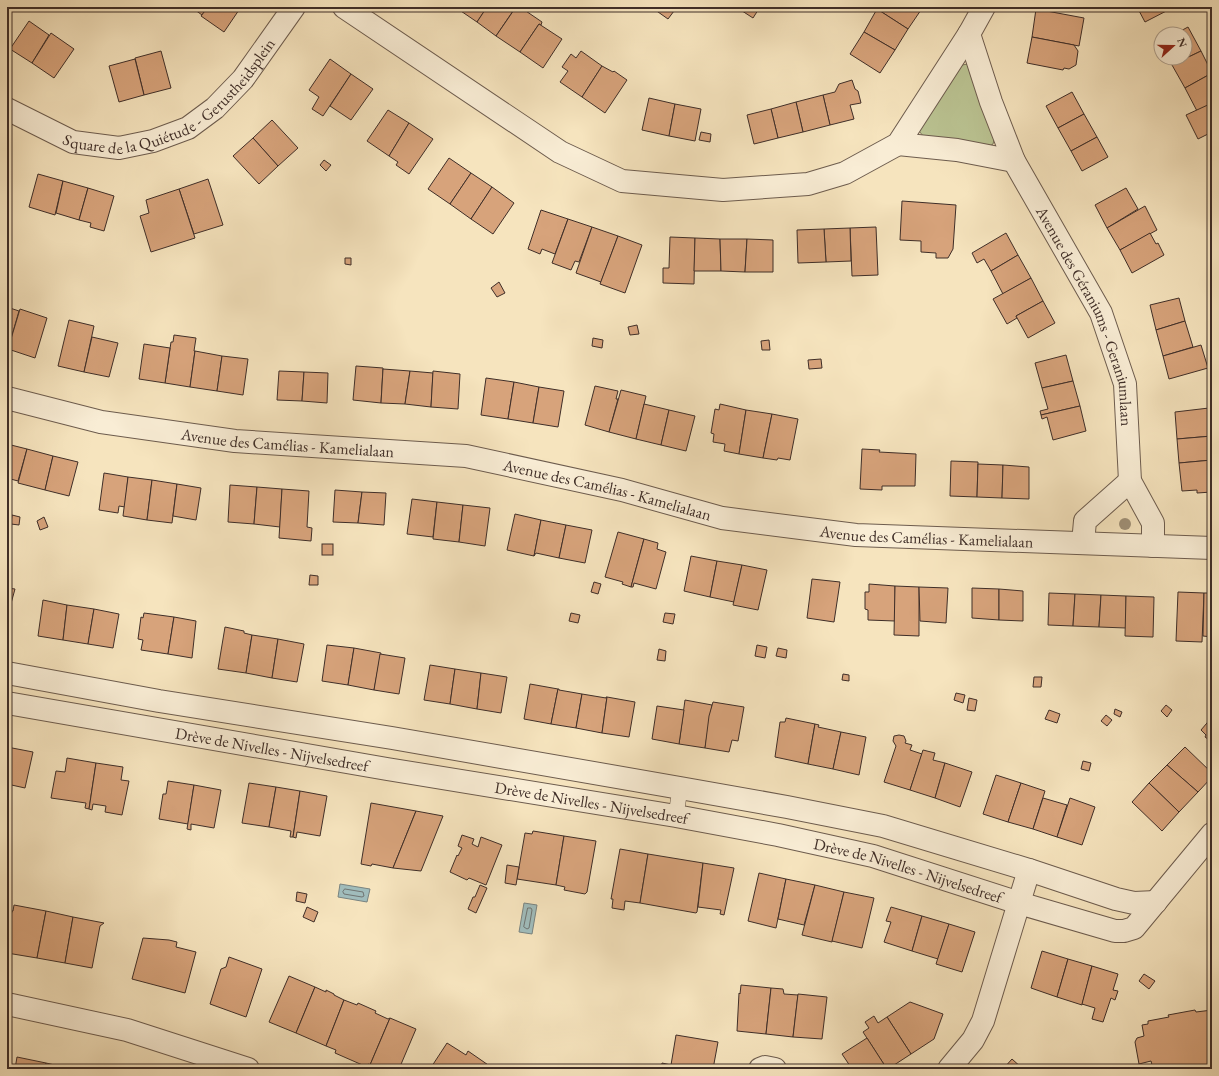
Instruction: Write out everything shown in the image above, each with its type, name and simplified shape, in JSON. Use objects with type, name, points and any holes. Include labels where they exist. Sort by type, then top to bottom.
[{"type":"street","name":"Square de la Quiétude - Gerustheidsplein","points":[[7,109],[74,142],[119,148],[160,138],[188,128],[215,108],[243,79],[294,7]]},
{"type":"street","points":[[344,7],[560,152],[622,181],[723,190],[808,184],[845,173],[898,144],[969,34],[984,7]]},
{"type":"street","name":"Avenue des Géraniums - Geraniumlaan","points":[[969,34],[991,102],[1014,160],[1101,313],[1125,384],[1130,481],[1153,523],[1153,546]]},
{"type":"street","points":[[898,144],[957,150],[1014,160]]},
{"type":"street","name":"Avenue des Camélias - Kamelialaan","points":[[7,398],[101,422],[235,441],[466,456],[622,490],[722,518],[856,535],[1212,548]]},
{"type":"street","points":[[1083,544],[1085,521],[1130,481]]},
{"type":"street","name":"Drève de Nivelles - Nijvelsedreef","points":[[7,673],[159,702],[392,738],[680,788],[883,826],[1029,870],[1116,899],[1134,903],[1156,902]]},
{"type":"street","name":"Drève de Nivelles - Nijvelsedreef","points":[[7,703],[387,769],[676,816],[778,835],[873,856],[1019,903],[1115,931],[1124,931],[1134,928],[1212,834]]},
{"type":"street","points":[[949,1069],[973,1040],[983,1021],[1029,870]]},
{"type":"street","points":[[7,1004],[128,1030],[248,1069]]},
{"type":"street","points":[[760,1069],[765,1067],[775,1069]]},
{"type":"lane","points":[[676,816],[680,788]]},
{"type":"green space","points":[[968,64],[995,136],[993,144],[988,147],[924,137],[919,131],[962,65]]},
{"type":"water","points":[[340,884],[370,889],[367,902],[338,897]]},
{"type":"water","points":[[524,903],[537,905],[532,934],[519,932]]},
{"type":"building","points":[[191,7],[208,7],[202,15]]},
{"type":"building","points":[[208,7],[241,7],[224,32],[201,16]]},
{"type":"building","points":[[455,7],[487,7],[477,22]]},
{"type":"building","points":[[487,7],[515,8],[496,36],[477,22]]},
{"type":"building","points":[[516,7],[520,7],[542,22],[541,25],[539,24],[520,52],[496,36]]},
{"type":"building","points":[[651,7],[677,7],[668,19]]},
{"type":"building","points":[[736,7],[760,7],[753,18]]},
{"type":"building","points":[[879,7],[923,7],[908,29],[877,9]]},
{"type":"building","points":[[1137,7],[1174,7],[1145,22]]},
{"type":"building","points":[[877,9],[908,29],[895,50],[864,32]]},
{"type":"building","points":[[1036,9],[1084,18],[1079,46],[1032,37]]},
{"type":"building","points":[[29,21],[49,35],[32,63],[10,49]]},
{"type":"building","points":[[539,24],[562,39],[543,68],[520,52]]},
{"type":"building","points":[[864,32],[895,50],[880,73],[850,54]]},
{"type":"building","points":[[51,33],[74,49],[54,78],[32,63]]},
{"type":"building","points":[[1193,36],[1201,51],[1193,55]]},
{"type":"building","points":[[1032,37],[1074,45],[1078,51],[1076,65],[1069,69],[1064,68],[1063,70],[1027,63]]},
{"type":"building","points":[[161,51],[171,88],[144,95],[135,58]]},
{"type":"building","points":[[581,51],[602,66],[582,97],[560,82],[568,71],[562,67],[571,54],[576,58]]},
{"type":"building","points":[[1201,51],[1212,73],[1185,88],[1173,66],[1193,66],[1193,55]]},
{"type":"building","points":[[135,59],[144,95],[119,102],[109,66]]},
{"type":"building","points":[[330,59],[351,74],[323,116],[312,109],[319,97],[309,90]]},
{"type":"building","points":[[602,66],[613,72],[614,71],[627,80],[605,113],[582,97]]},
{"type":"building","points":[[1212,73],[1212,103],[1197,111],[1185,88]]},
{"type":"building","points":[[351,74],[373,89],[351,120],[330,106]]},
{"type":"building","points":[[852,80],[855,89],[858,91],[861,103],[850,105],[854,119],[830,125],[823,95],[835,92],[839,84]]},
{"type":"building","points":[[1072,92],[1084,114],[1058,128],[1046,106]]},
{"type":"building","points":[[823,95],[830,125],[803,132],[796,102]]},
{"type":"building","points":[[649,98],[675,104],[669,136],[642,130]]},
{"type":"building","points":[[796,102],[803,132],[778,138],[771,109]]},
{"type":"building","points":[[1212,103],[1212,132],[1198,139],[1186,115]]},
{"type":"building","points":[[675,104],[701,109],[695,141],[669,136]]},
{"type":"building","points":[[771,109],[778,138],[754,144],[747,115]]},
{"type":"building","points":[[388,110],[409,123],[389,156],[367,141]]},
{"type":"building","points":[[1084,114],[1097,137],[1071,151],[1058,128]]},
{"type":"building","points":[[272,120],[298,148],[278,166],[253,138]]},
{"type":"building","points":[[409,123],[433,139],[409,174],[396,165],[398,162],[389,156]]},
{"type":"building","points":[[701,132],[711,134],[710,142],[699,140]]},
{"type":"building","points":[[1097,137],[1108,157],[1082,171],[1071,151]]},
{"type":"building","points":[[253,138],[278,166],[259,184],[233,156]]},
{"type":"building","points":[[449,158],[471,173],[450,204],[428,189]]},
{"type":"building","points":[[324,160],[331,165],[326,171],[320,165]]},
{"type":"building","points":[[471,173],[492,187],[471,219],[450,204]]},
{"type":"building","points":[[38,174],[63,181],[55,215],[29,207]]},
{"type":"building","points":[[208,179],[223,225],[194,234],[179,189]]},
{"type":"building","points":[[63,181],[88,188],[79,220],[56,213]]},
{"type":"building","points":[[492,187],[514,203],[493,234],[471,219]]},
{"type":"building","points":[[88,188],[114,196],[104,231],[90,227],[91,223],[79,220]]},
{"type":"building","points":[[1126,188],[1138,209],[1107,228],[1095,205]]},
{"type":"building","points":[[179,189],[195,238],[151,252],[140,216],[149,213],[146,200]]},
{"type":"building","points":[[902,201],[956,205],[953,249],[948,258],[936,258],[936,253],[921,252],[921,241],[900,240]]},
{"type":"building","points":[[1145,206],[1157,230],[1120,250],[1107,228]]},
{"type":"building","points":[[541,210],[568,219],[555,254],[542,249],[540,254],[528,249]]},
{"type":"building","points":[[568,219],[592,227],[579,262],[575,261],[571,270],[552,263]]},
{"type":"building","points":[[592,227],[618,236],[601,282],[576,273]]},
{"type":"building","points":[[876,227],[878,275],[852,276],[850,228]]},
{"type":"building","points":[[850,228],[851,261],[826,262],[824,229]]},
{"type":"building","points":[[824,229],[826,262],[798,263],[797,230]]},
{"type":"building","points":[[1006,233],[1018,255],[991,271],[984,259],[977,263],[972,253]]},
{"type":"building","points":[[1150,233],[1156,244],[1158,243],[1164,255],[1132,273],[1120,250]]},
{"type":"building","points":[[618,236],[642,245],[625,293],[600,284]]},
{"type":"building","points":[[670,237],[695,238],[694,284],[663,283],[663,268],[669,268]]},
{"type":"building","points":[[695,238],[720,239],[721,271],[694,271]]},
{"type":"building","points":[[720,239],[747,239],[745,272],[721,271]]},
{"type":"building","points":[[747,239],[773,240],[773,272],[745,272]]},
{"type":"building","points":[[1018,255],[1031,278],[1003,294],[991,271]]},
{"type":"building","points":[[345,258],[351,258],[351,265],[345,264]]},
{"type":"building","points":[[1031,278],[1043,301],[1016,316],[1017,318],[1007,324],[993,299]]},
{"type":"building","points":[[499,282],[505,293],[497,297],[491,288]]},
{"type":"building","points":[[1179,298],[1185,321],[1156,330],[1150,305]]},
{"type":"building","points":[[1043,301],[1055,323],[1028,338],[1016,316]]},
{"type":"building","points":[[7,307],[19,311],[8,349],[7,348]]},
{"type":"building","points":[[20,309],[47,318],[35,358],[8,349]]},
{"type":"building","points":[[69,320],[94,326],[84,372],[58,366]]},
{"type":"building","points":[[1185,321],[1193,347],[1163,356],[1156,330]]},
{"type":"building","points":[[637,325],[639,334],[630,335],[628,327]]},
{"type":"building","points":[[174,335],[196,338],[190,387],[165,383],[171,342],[173,342]]},
{"type":"building","points":[[92,337],[118,343],[109,377],[84,372]]},
{"type":"building","points":[[593,338],[603,340],[602,348],[592,346]]},
{"type":"building","points":[[769,340],[770,350],[762,350],[761,341]]},
{"type":"building","points":[[144,344],[170,348],[165,383],[139,379]]},
{"type":"building","points":[[1201,345],[1208,368],[1169,379],[1163,356]]},
{"type":"building","points":[[195,351],[222,356],[217,391],[190,387]]},
{"type":"building","points":[[1066,355],[1073,381],[1042,388],[1035,363]]},
{"type":"building","points":[[222,356],[248,359],[243,395],[217,391]]},
{"type":"building","points":[[821,359],[822,368],[809,369],[808,360]]},
{"type":"building","points":[[356,366],[383,368],[381,403],[353,400]]},
{"type":"building","points":[[383,369],[410,371],[405,404],[381,403]]},
{"type":"building","points":[[279,371],[304,372],[302,401],[277,400]]},
{"type":"building","points":[[410,371],[433,373],[431,407],[405,404]]},
{"type":"building","points":[[433,371],[460,374],[458,409],[431,407]]},
{"type":"building","points":[[304,372],[328,373],[327,403],[302,401]]},
{"type":"building","points":[[486,378],[514,382],[508,419],[481,415]]},
{"type":"building","points":[[1073,381],[1080,406],[1041,415],[1040,411],[1048,409],[1042,388]]},
{"type":"building","points":[[514,382],[539,387],[533,423],[508,419]]},
{"type":"building","points":[[595,386],[618,391],[616,399],[618,399],[609,432],[585,425]]},
{"type":"building","points":[[539,387],[564,391],[558,427],[533,423]]},
{"type":"building","points":[[621,390],[646,396],[636,439],[609,432]]},
{"type":"building","points":[[644,404],[669,410],[661,445],[636,439]]},
{"type":"building","points":[[720,404],[746,410],[739,454],[724,451],[725,444],[713,442],[714,434],[711,433],[715,409],[719,410]]},
{"type":"building","points":[[1080,406],[1086,431],[1053,440],[1047,417],[1042,419],[1041,415]]},
{"type":"building","points":[[1209,408],[1212,410],[1212,436],[1177,439],[1175,412]]},
{"type":"building","points":[[669,410],[695,416],[686,451],[661,445]]},
{"type":"building","points":[[746,410],[772,414],[763,458],[739,454]]},
{"type":"building","points":[[772,414],[798,419],[790,460],[763,458]]},
{"type":"building","points":[[1212,436],[1212,460],[1179,463],[1177,439]]},
{"type":"building","points":[[7,444],[27,449],[18,481],[7,478]]},
{"type":"building","points":[[27,449],[53,456],[45,490],[18,483]]},
{"type":"building","points":[[862,449],[880,450],[879,452],[916,454],[915,486],[882,486],[882,490],[860,489]]},
{"type":"building","points":[[53,456],[78,462],[69,496],[45,490]]},
{"type":"building","points":[[1212,460],[1212,492],[1197,493],[1197,490],[1182,491],[1179,463]]},
{"type":"building","points":[[951,461],[978,462],[977,497],[950,496]]},
{"type":"building","points":[[978,464],[1003,465],[1002,498],[977,497]]},
{"type":"building","points":[[1003,465],[1029,467],[1029,499],[1002,498]]},
{"type":"building","points":[[104,473],[128,477],[125,507],[119,506],[118,513],[99,510]]},
{"type":"building","points":[[128,477],[152,480],[147,520],[123,516]]},
{"type":"building","points":[[152,480],[177,484],[172,523],[147,520]]},
{"type":"building","points":[[177,484],[201,488],[196,520],[173,516]]},
{"type":"building","points":[[230,485],[257,487],[254,524],[228,522]]},
{"type":"building","points":[[257,487],[282,489],[280,527],[254,524]]},
{"type":"building","points":[[282,489],[309,491],[307,527],[312,528],[311,541],[279,538]]},
{"type":"building","points":[[335,490],[362,492],[358,523],[333,522]]},
{"type":"building","points":[[362,492],[386,493],[384,525],[358,523]]},
{"type":"building","points":[[412,499],[437,502],[433,537],[407,534]]},
{"type":"building","points":[[437,502],[463,505],[459,542],[433,539]]},
{"type":"building","points":[[463,505],[490,508],[485,546],[459,542]]},
{"type":"building","points":[[515,514],[541,520],[534,556],[507,550]]},
{"type":"building","points":[[12,515],[20,517],[19,525],[11,524]]},
{"type":"building","points":[[44,517],[48,527],[40,530],[37,521]]},
{"type":"building","points":[[541,520],[566,525],[559,558],[536,553],[534,556]]},
{"type":"building","points":[[566,525],[592,530],[585,563],[559,558]]},
{"type":"building","points":[[618,532],[644,539],[631,587],[622,584],[623,582],[605,577]]},
{"type":"building","points":[[644,539],[658,543],[657,549],[666,552],[656,589],[634,583],[633,587],[631,587]]},
{"type":"building","points":[[322,544],[333,544],[333,555],[322,555]]},
{"type":"building","points":[[691,556],[717,561],[710,597],[684,591]]},
{"type":"building","points":[[717,561],[742,565],[734,602],[710,597]]},
{"type":"building","points":[[742,565],[767,570],[758,610],[733,605]]},
{"type":"building","points":[[310,575],[318,576],[318,585],[309,585]]},
{"type":"building","points":[[812,579],[840,582],[834,622],[807,618]]},
{"type":"building","points":[[594,582],[601,584],[598,594],[591,592]]},
{"type":"building","points":[[869,584],[895,586],[895,621],[868,620],[868,610],[865,609],[865,592],[869,592]]},
{"type":"building","points":[[895,586],[919,587],[919,636],[894,635]]},
{"type":"building","points":[[919,587],[948,588],[946,623],[920,621]]},
{"type":"building","points":[[7,588],[15,589],[7,618]]},
{"type":"building","points":[[972,588],[999,589],[999,620],[972,618]]},
{"type":"building","points":[[999,589],[1023,591],[1023,621],[999,620]]},
{"type":"building","points":[[1178,592],[1204,593],[1202,642],[1176,641]]},
{"type":"building","points":[[1049,593],[1075,594],[1073,626],[1048,625]]},
{"type":"building","points":[[1204,593],[1212,593],[1212,637],[1203,636]]},
{"type":"building","points":[[1075,594],[1101,595],[1099,627],[1073,626]]},
{"type":"building","points":[[1101,595],[1126,596],[1126,628],[1099,627]]},
{"type":"building","points":[[1126,596],[1154,597],[1153,637],[1125,636]]},
{"type":"building","points":[[43,600],[67,605],[63,640],[38,636]]},
{"type":"building","points":[[67,605],[94,609],[88,644],[63,640]]},
{"type":"building","points":[[94,609],[119,614],[113,648],[88,644]]},
{"type":"building","points":[[144,613],[174,617],[168,654],[141,650],[143,640],[138,639],[141,617],[143,618]]},
{"type":"building","points":[[571,613],[580,615],[578,623],[569,621]]},
{"type":"building","points":[[665,613],[675,614],[673,624],[663,622]]},
{"type":"building","points":[[174,617],[196,621],[192,658],[168,654]]},
{"type":"building","points":[[225,627],[244,631],[244,633],[252,635],[246,673],[218,669]]},
{"type":"building","points":[[252,635],[278,639],[272,678],[246,673]]},
{"type":"building","points":[[278,639],[304,644],[297,682],[272,678]]},
{"type":"building","points":[[327,645],[354,648],[348,685],[322,681]]},
{"type":"building","points":[[757,645],[767,647],[765,658],[755,656]]},
{"type":"building","points":[[354,648],[381,653],[374,690],[348,685]]},
{"type":"building","points":[[778,648],[787,650],[786,658],[776,656]]},
{"type":"building","points":[[659,649],[666,651],[665,661],[657,660]]},
{"type":"building","points":[[380,654],[405,658],[399,694],[374,690]]},
{"type":"building","points":[[430,665],[455,669],[450,704],[424,700]]},
{"type":"building","points":[[455,669],[481,673],[477,709],[450,704]]},
{"type":"building","points":[[481,673],[507,677],[501,713],[477,709]]},
{"type":"building","points":[[843,674],[849,675],[849,681],[842,680]]},
{"type":"building","points":[[1034,677],[1042,677],[1041,687],[1033,687]]},
{"type":"building","points":[[530,684],[558,689],[551,724],[524,719]]},
{"type":"building","points":[[558,689],[582,694],[576,728],[551,724]]},
{"type":"building","points":[[956,693],[965,695],[963,703],[954,700]]},
{"type":"building","points":[[582,694],[607,697],[602,733],[576,728]]},
{"type":"building","points":[[607,697],[635,702],[629,737],[602,733]]},
{"type":"building","points":[[969,698],[977,700],[975,711],[967,710]]},
{"type":"building","points":[[685,700],[712,705],[705,748],[679,744]]},
{"type":"building","points":[[713,702],[744,707],[738,741],[732,740],[729,752],[705,748],[709,716]]},
{"type":"building","points":[[1166,705],[1172,710],[1167,717],[1161,711]]},
{"type":"building","points":[[657,706],[684,710],[679,744],[652,739]]},
{"type":"building","points":[[1115,709],[1122,712],[1120,717],[1114,714]]},
{"type":"building","points":[[1049,710],[1060,714],[1057,723],[1045,719]]},
{"type":"building","points":[[1106,715],[1112,720],[1107,726],[1101,721]]},
{"type":"building","points":[[1212,717],[1212,742],[1205,737],[1206,735],[1201,730]]},
{"type":"building","points":[[786,718],[815,724],[808,764],[775,757],[780,722],[785,722]]},
{"type":"building","points":[[815,724],[819,725],[818,727],[841,732],[833,769],[808,764]]},
{"type":"building","points":[[841,732],[866,737],[859,775],[833,769]]},
{"type":"building","points":[[894,736],[904,736],[906,741],[905,743],[912,745],[910,750],[922,754],[910,790],[884,782],[896,746],[893,741]]},
{"type":"building","points":[[7,747],[33,752],[25,788],[7,784]]},
{"type":"building","points":[[1185,747],[1212,773],[1212,777],[1198,792],[1167,765]]},
{"type":"building","points":[[923,750],[935,753],[933,760],[945,763],[935,798],[910,790]]},
{"type":"building","points":[[67,758],[96,763],[89,809],[85,808],[86,803],[51,798],[56,771],[65,772]]},
{"type":"building","points":[[1083,761],[1091,763],[1089,771],[1081,769]]},
{"type":"building","points":[[96,763],[123,767],[121,780],[129,781],[122,815],[105,812],[106,806],[93,804],[92,810],[89,809]]},
{"type":"building","points":[[945,763],[972,772],[960,807],[935,798]]},
{"type":"building","points":[[1167,765],[1198,792],[1179,812],[1149,783]]},
{"type":"building","points":[[996,775],[1021,783],[1008,822],[983,814]]},
{"type":"building","points":[[168,781],[194,785],[188,824],[159,819],[163,794],[166,794]]},
{"type":"building","points":[[249,783],[276,787],[269,827],[242,823]]},
{"type":"building","points":[[1021,783],[1045,791],[1033,829],[1008,822]]},
{"type":"building","points":[[1149,783],[1179,812],[1162,831],[1132,802]]},
{"type":"building","points":[[194,785],[221,790],[214,828],[191,824],[191,830],[187,829]]},
{"type":"building","points":[[276,787],[300,791],[293,837],[290,837],[291,831],[269,827]]},
{"type":"building","points":[[300,791],[327,796],[320,836],[297,832],[296,838],[293,837]]},
{"type":"building","points":[[1043,798],[1067,805],[1057,837],[1033,829]]},
{"type":"building","points":[[1070,798],[1095,807],[1082,845],[1057,837]]},
{"type":"building","points":[[371,803],[416,811],[393,868],[372,864],[371,866],[361,864]]},
{"type":"building","points":[[416,811],[443,816],[421,871],[393,868]]},
{"type":"building","points":[[533,831],[564,836],[556,885],[517,879],[525,833],[532,834]]},
{"type":"building","points":[[462,835],[474,839],[472,844],[478,847],[481,837],[502,845],[486,885],[469,878],[467,880],[450,872],[457,855],[458,856],[462,848],[458,846]]},
{"type":"building","points":[[564,836],[596,841],[587,892],[585,894],[564,890],[565,887],[556,885]]},
{"type":"building","points":[[620,849],[648,854],[640,903],[625,901],[624,910],[612,908],[613,899],[611,899]]},
{"type":"building","points":[[648,854],[703,863],[696,913],[640,903]]},
{"type":"building","points":[[703,863],[734,868],[724,915],[720,914],[721,910],[698,907]]},
{"type":"building","points":[[507,865],[519,867],[516,885],[505,883]]},
{"type":"building","points":[[759,873],[786,879],[776,928],[748,921]]},
{"type":"building","points":[[786,879],[815,885],[804,925],[778,919]]},
{"type":"building","points":[[480,885],[487,888],[476,913],[468,909]]},
{"type":"building","points":[[815,885],[844,892],[832,942],[802,935]]},
{"type":"building","points":[[297,892],[307,894],[305,903],[296,901]]},
{"type":"building","points":[[844,892],[874,898],[862,948],[832,941]]},
{"type":"building","points":[[14,905],[46,911],[37,958],[7,953],[7,938]]},
{"type":"building","points":[[307,907],[318,912],[314,922],[303,917]]},
{"type":"building","points":[[891,907],[922,916],[912,951],[884,942],[891,922],[886,921]]},
{"type":"building","points":[[46,911],[73,917],[65,963],[37,958]]},
{"type":"building","points":[[922,916],[949,924],[938,959],[912,951]]},
{"type":"building","points":[[73,917],[104,923],[100,926],[92,968],[65,963]]},
{"type":"building","points":[[949,924],[975,932],[962,972],[936,964]]},
{"type":"building","points":[[143,938],[177,942],[176,947],[196,952],[185,993],[132,979]]},
{"type":"building","points":[[1042,951],[1068,959],[1057,997],[1031,988]]},
{"type":"building","points":[[229,957],[262,969],[246,1017],[210,1004],[221,969],[226,967]]},
{"type":"building","points":[[1068,959],[1092,966],[1082,1005],[1057,997]]},
{"type":"building","points":[[1092,966],[1118,974],[1113,990],[1118,991],[1115,1000],[1111,998],[1103,1022],[1092,1019],[1095,1008],[1082,1004]]},
{"type":"building","points":[[1144,974],[1155,981],[1149,989],[1139,981]]},
{"type":"building","points":[[289,976],[315,987],[296,1033],[269,1022]]},
{"type":"building","points":[[741,985],[771,988],[766,1034],[737,1031],[739,993],[740,994]]},
{"type":"building","points":[[315,987],[326,992],[326,990],[344,1000],[326,1046],[296,1033]]},
{"type":"building","points":[[771,988],[783,989],[784,994],[798,995],[793,1037],[766,1034]]},
{"type":"building","points":[[798,994],[827,997],[822,1039],[793,1037]]},
{"type":"building","points":[[344,1000],[357,1005],[358,1003],[376,1011],[375,1013],[388,1019],[390,1018],[370,1065],[368,1064],[367,1067],[335,1053],[336,1050],[326,1046]]},
{"type":"building","points":[[910,1002],[943,1014],[934,1039],[911,1054],[887,1017]]},
{"type":"building","points":[[1195,1010],[1196,1012],[1212,1010],[1212,1069],[1153,1069],[1151,1061],[1139,1064],[1135,1042],[1137,1038],[1144,1036],[1142,1025],[1148,1024],[1148,1021],[1169,1017],[1168,1015]]},
{"type":"building","points":[[874,1016],[878,1023],[887,1017],[911,1054],[888,1069],[863,1032],[869,1028],[865,1022]]},
{"type":"building","points":[[390,1018],[416,1029],[399,1069],[379,1069],[370,1065]]},
{"type":"building","points":[[676,1035],[718,1042],[713,1069],[698,1069],[671,1065]]},
{"type":"building","points":[[867,1038],[887,1069],[852,1069],[842,1054]]},
{"type":"building","points":[[447,1043],[466,1055],[468,1051],[494,1069],[430,1069]]},
{"type":"building","points":[[17,1057],[46,1063],[45,1069],[15,1069]]},
{"type":"building","points":[[1012,1059],[1023,1069],[1003,1069]]},
{"type":"building","points":[[46,1063],[72,1069],[45,1069]]},
{"type":"building","points":[[662,1063],[671,1065],[698,1069],[661,1069]]}]
